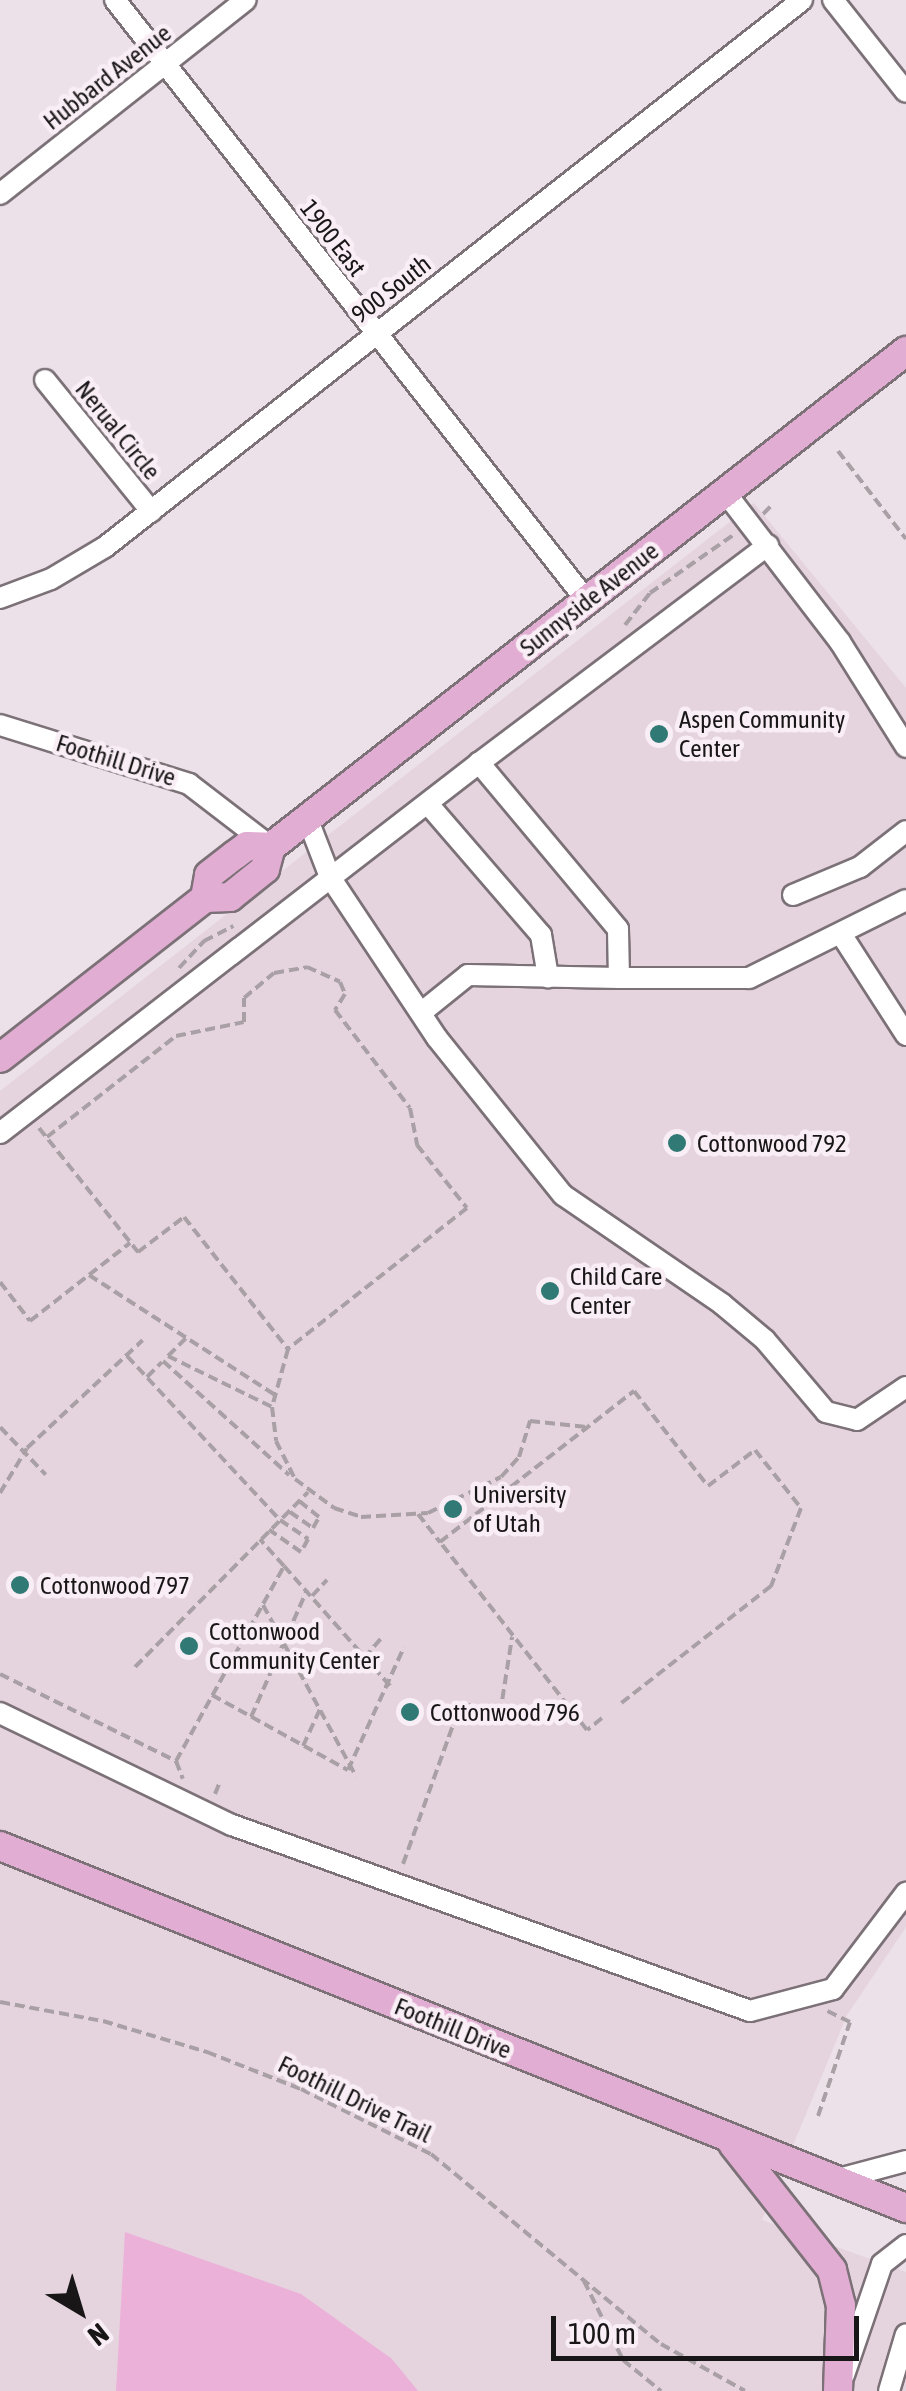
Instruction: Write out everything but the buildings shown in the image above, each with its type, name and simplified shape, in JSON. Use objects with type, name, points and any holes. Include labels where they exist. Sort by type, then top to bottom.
[{"type":"main road","name":"Sunnyside Avenue","points":[[0,1058],[205,898],[230,897],[265,869],[271,846],[906,351]]},
{"type":"main road","name":"Foothill Drive","points":[[0,1846],[906,2208]]},
{"type":"main road","points":[[728,2139],[832,2270],[841,2305],[839,2391]]},
{"type":"street","name":"1900 East","points":[[114,0],[587,601]]},
{"type":"street","name":"Hubbard Avenue","points":[[0,194],[246,0]]},
{"type":"street","name":"900 South","points":[[0,598],[51,579],[151,511],[802,0]]},
{"type":"street","points":[[833,0],[906,92]]},
{"type":"street","name":"Nerual Circle","points":[[46,380],[151,511]]},
{"type":"street","points":[[725,492],[879,698],[906,747]]},
{"type":"street","points":[[0,1133],[768,545]]},
{"type":"street","name":"Foothill Drive","points":[[0,725],[189,784],[271,846]]},
{"type":"street","points":[[479,763],[618,929],[619,978]]},
{"type":"street","points":[[428,804],[540,935],[548,977]]},
{"type":"street","points":[[308,820],[330,877],[422,1012],[563,1196],[722,1304],[765,1340],[826,1412],[857,1420],[906,1388]]},
{"type":"street","points":[[793,895],[860,866],[906,831]]},
{"type":"street","points":[[422,1012],[468,975],[750,978],[906,900]]},
{"type":"street","points":[[841,934],[906,1035]]},
{"type":"street","points":[[0,1712],[232,1826],[750,2011],[832,1990],[906,1893]]},
{"type":"street","points":[[833,2181],[906,2161]]},
{"type":"street","points":[[839,2391],[882,2264],[906,2245]]},
{"type":"street","points":[[889,2391],[906,2334]]},
{"type":"path","points":[[838,451],[906,539]]},
{"type":"path","points":[[614,633],[650,593],[730,537]]},
{"type":"path","points":[[47,1137],[176,1036],[244,1022],[244,998],[274,973],[307,967],[340,982],[345,994],[335,1010],[410,1108],[417,1144],[467,1208],[288,1349],[272,1408],[276,1441],[294,1480]]},
{"type":"path","points":[[26,1112],[138,1252],[184,1217],[288,1349]]},
{"type":"path","points":[[0,1282],[30,1320],[130,1243]]},
{"type":"path","points":[[88,1276],[275,1394]]},
{"type":"path","points":[[146,1377],[186,1338]]},
{"type":"path","points":[[0,1494],[27,1448],[143,1340]]},
{"type":"path","points":[[127,1356],[280,1520],[308,1540],[301,1552],[269,1530]]},
{"type":"path","points":[[165,1358],[272,1408]]},
{"type":"path","points":[[165,1358],[308,1492],[362,1517],[418,1514],[501,1477],[519,1457],[530,1421],[587,1428]]},
{"type":"path","points":[[440,1542],[634,1391],[708,1486],[755,1450],[801,1508],[770,1586],[621,1703]]},
{"type":"path","points":[[0,1427],[27,1448],[46,1474]]},
{"type":"path","points":[[135,1667],[308,1492]]},
{"type":"path","points":[[289,1511],[313,1528],[319,1517],[299,1501]]},
{"type":"path","points":[[418,1514],[586,1730],[602,1718]]},
{"type":"path","points":[[260,1539],[389,1686]]},
{"type":"path","points":[[0,1674],[176,1761],[284,1566]]},
{"type":"path","points":[[312,1596],[327,1580]]},
{"type":"path","points":[[251,1716],[307,1590]]},
{"type":"path","points":[[262,1604],[356,1776]]},
{"type":"path","points":[[401,1870],[461,1703],[500,1714],[513,1635]]},
{"type":"path","points":[[364,1658],[382,1636]]},
{"type":"path","points":[[212,1695],[348,1770],[404,1647]]},
{"type":"path","points":[[304,1746],[320,1709]]},
{"type":"path","points":[[219,1784],[212,1798],[230,1805]]},
{"type":"path","points":[[813,1994],[830,2016],[850,2022],[818,2116]]},
{"type":"path","name":"Foothill Drive Trail","points":[[0,2002],[103,2021],[301,2089],[431,2154],[662,2344],[746,2391]]},
{"type":"path","points":[[584,2282],[623,2360],[661,2391]]},
{"type":"shaded area","name":"University of Utah","points":[[754,503],[906,688],[906,1927],[847,2015],[762,2220],[906,2272],[906,2391],[0,2391],[0,1091]]},
{"type":"shaded area","points":[[125,2232],[301,2294],[392,2359],[418,2391],[116,2391]]},
{"type":"place","name":"Aspen Community Center","points":[[659,734]]},
{"type":"place","name":"Cottonwood 792","points":[[677,1143]]},
{"type":"place","name":"Child Care Center","points":[[550,1291]]},
{"type":"place","name":"University of Utah","points":[[453,1509]]},
{"type":"place","name":"Cottonwood 797","points":[[20,1585]]},
{"type":"place","name":"Cottonwood Community Center","points":[[189,1646]]},
{"type":"place","name":"Cottonwood 796","points":[[410,1712]]}]
